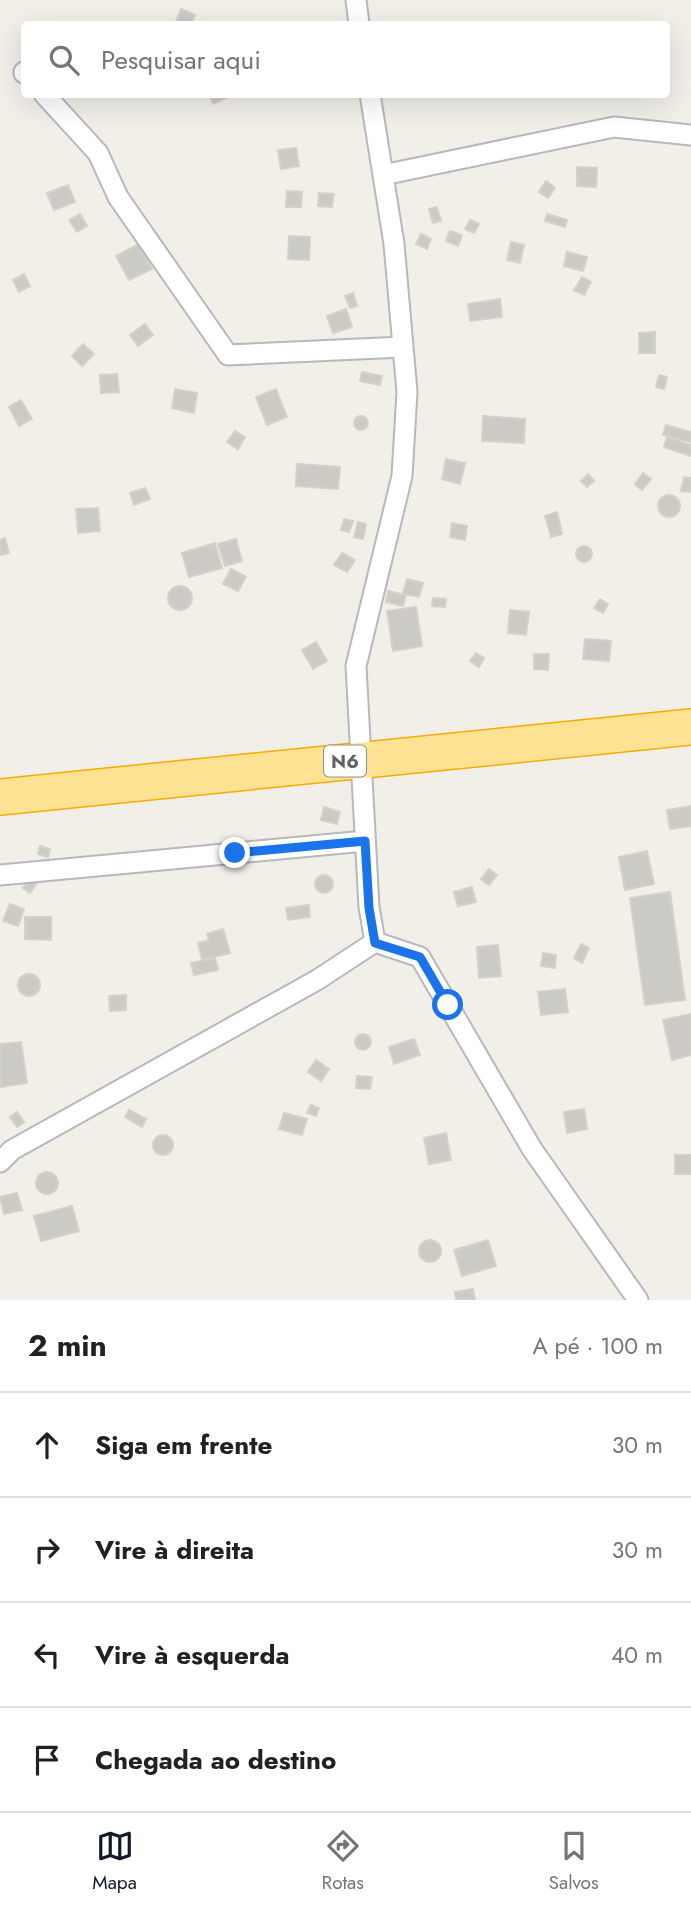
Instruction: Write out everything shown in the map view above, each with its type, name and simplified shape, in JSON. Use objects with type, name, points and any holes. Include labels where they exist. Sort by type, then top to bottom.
[{"type":"highway","name":"N6","points":[[0,797],[691,727]]},
{"type":"street","points":[[356,0],[359,21]]},
{"type":"street","points":[[48,98],[98,153],[118,197],[228,355],[403,347]]},
{"type":"street","points":[[371,98],[394,244],[407,392],[402,476],[356,666],[369,908],[375,943]]},
{"type":"street","points":[[383,175],[614,127],[691,135]]},
{"type":"street","points":[[0,875],[365,841]]},
{"type":"street","points":[[0,1163],[12,1150],[317,980],[375,943],[420,957],[532,1149],[638,1300]]},
{"type":"building","points":[[181,9],[195,15],[192,21],[176,21]]},
{"type":"building","points":[[211,98],[226,98],[213,104]]},
{"type":"building","points":[[296,148],[299,166],[281,169],[278,150]]},
{"type":"building","points":[[577,167],[597,168],[596,187],[577,186]]},
{"type":"building","points":[[546,181],[555,188],[548,198],[539,192]]},
{"type":"building","points":[[68,185],[75,202],[54,210],[47,193]]},
{"type":"building","points":[[287,191],[302,192],[301,207],[286,207]]},
{"type":"building","points":[[319,193],[334,194],[332,207],[318,206]]},
{"type":"building","points":[[437,207],[441,221],[433,223],[429,209]]},
{"type":"building","points":[[80,214],[87,226],[77,232],[69,220]]},
{"type":"building","points":[[547,214],[567,220],[565,227],[545,221]]},
{"type":"building","points":[[470,220],[479,224],[474,233],[465,229]]},
{"type":"building","points":[[450,231],[462,235],[458,246],[446,241]]},
{"type":"building","points":[[421,234],[431,239],[427,249],[416,244]]},
{"type":"building","points":[[289,236],[310,237],[309,260],[288,259]]},
{"type":"building","points":[[511,242],[524,245],[520,263],[507,260]]},
{"type":"building","points":[[139,244],[152,269],[129,280],[116,256]]},
{"type":"building","points":[[567,252],[587,257],[583,271],[564,266]]},
{"type":"building","points":[[24,274],[30,286],[19,292],[13,280]]},
{"type":"building","points":[[582,277],[591,282],[584,295],[574,290]]},
{"type":"building","points":[[353,293],[357,306],[350,308],[345,296]]},
{"type":"building","points":[[500,299],[502,317],[470,321],[468,304]]},
{"type":"building","points":[[346,309],[352,327],[333,333],[327,316]]},
{"type":"building","points":[[145,324],[153,335],[138,346],[130,335]]},
{"type":"building","points":[[655,332],[655,353],[639,353],[639,333]]},
{"type":"building","points":[[83,344],[94,354],[82,366],[72,356]]},
{"type":"building","points":[[362,372],[382,376],[380,385],[360,381]]},
{"type":"building","points":[[117,374],[119,392],[101,393],[100,375]]},
{"type":"building","points":[[659,375],[667,377],[664,389],[656,387]]},
{"type":"building","points":[[175,389],[197,393],[194,413],[172,408]]},
{"type":"building","points":[[276,389],[287,417],[267,425],[256,397]]},
{"type":"building","points":[[21,400],[32,419],[19,426],[9,407]]},
{"type":"building","points":[[358,416],[364,416],[368,423],[364,430],[358,430],[354,426],[354,420]]},
{"type":"building","points":[[483,416],[525,419],[524,443],[482,441]]},
{"type":"building","points":[[666,425],[691,432],[691,442],[663,435]]},
{"type":"building","points":[[235,431],[245,437],[238,449],[227,442]]},
{"type":"building","points":[[667,437],[691,445],[691,456],[664,447]]},
{"type":"building","points":[[446,459],[465,463],[460,484],[442,479]]},
{"type":"building","points":[[297,464],[340,467],[338,489],[296,486]]},
{"type":"building","points":[[643,473],[651,479],[642,490],[635,484]]},
{"type":"building","points":[[588,474],[594,481],[587,487],[581,481]]},
{"type":"building","points":[[684,477],[691,478],[691,492],[681,491]]},
{"type":"building","points":[[145,488],[150,499],[134,505],[130,493]]},
{"type":"building","points":[[669,495],[677,498],[680,506],[677,514],[669,517],[661,514],[658,506],[661,498]]},
{"type":"building","points":[[98,508],[100,531],[78,533],[76,509]]},
{"type":"building","points":[[557,512],[562,534],[551,537],[545,516]]},
{"type":"building","points":[[344,519],[353,521],[349,532],[341,530]]},
{"type":"building","points":[[358,522],[366,524],[363,539],[354,537]]},
{"type":"building","points":[[452,523],[467,526],[465,540],[450,537]]},
{"type":"building","points":[[5,538],[9,553],[0,555],[0,540]]},
{"type":"building","points":[[236,539],[242,561],[225,566],[218,544]]},
{"type":"building","points":[[215,543],[222,568],[189,577],[182,553]]},
{"type":"building","points":[[581,546],[587,546],[592,554],[590,560],[581,562],[576,557],[576,551]]},
{"type":"building","points":[[342,553],[355,560],[347,572],[334,565]]},
{"type":"building","points":[[231,569],[246,577],[238,591],[223,584]]},
{"type":"building","points":[[407,579],[423,583],[419,597],[403,593]]},
{"type":"building","points":[[180,586],[191,593],[192,598],[185,609],[180,610],[169,603],[168,598],[175,587]]},
{"type":"building","points":[[388,591],[406,595],[403,606],[386,602]]},
{"type":"building","points":[[433,598],[446,599],[445,607],[432,606]]},
{"type":"building","points":[[600,599],[608,604],[603,613],[594,608]]},
{"type":"building","points":[[416,607],[422,646],[393,651],[387,611]]},
{"type":"building","points":[[510,610],[529,612],[526,635],[508,633]]},
{"type":"building","points":[[585,639],[611,641],[609,661],[583,659]]},
{"type":"building","points":[[316,642],[327,661],[313,669],[302,650]]},
{"type":"building","points":[[476,653],[484,658],[479,667],[470,661]]},
{"type":"building","points":[[534,654],[549,654],[548,670],[534,669]]},
{"type":"building","points":[[691,806],[691,826],[670,829],[667,810]]},
{"type":"building","points":[[324,807],[340,812],[337,824],[321,820]]},
{"type":"building","points":[[40,846],[50,849],[48,857],[38,854]]},
{"type":"building","points":[[647,851],[654,884],[625,890],[619,857]]},
{"type":"building","points":[[489,869],[497,875],[489,885],[481,879]]},
{"type":"building","points":[[320,875],[328,875],[333,884],[331,891],[320,893],[315,888],[315,880]]},
{"type":"building","points":[[31,878],[37,883],[30,893],[23,888]]},
{"type":"building","points":[[472,887],[476,902],[458,906],[454,892]]},
{"type":"building","points":[[670,892],[685,1000],[645,1005],[630,898]]},
{"type":"building","points":[[10,904],[24,909],[18,926],[3,921]]},
{"type":"building","points":[[309,905],[310,917],[288,920],[286,908]]},
{"type":"building","points":[[25,917],[51,917],[51,940],[25,939]]},
{"type":"building","points":[[223,929],[230,953],[202,960],[198,943],[209,940],[207,934]]},
{"type":"building","points":[[581,944],[589,948],[582,963],[574,958]]},
{"type":"building","points":[[498,945],[501,976],[479,978],[477,947]]},
{"type":"building","points":[[543,953],[556,955],[555,968],[541,966]]},
{"type":"building","points":[[215,958],[218,970],[194,975],[191,963]]},
{"type":"building","points":[[29,974],[37,977],[40,985],[37,993],[29,996],[21,993],[18,985],[21,977]]},
{"type":"building","points":[[565,989],[568,1012],[541,1015],[538,992]]},
{"type":"building","points":[[126,995],[126,1010],[110,1011],[109,996]]},
{"type":"building","points":[[691,1014],[691,1055],[672,1060],[663,1020]]},
{"type":"building","points":[[363,1034],[369,1036],[369,1048],[363,1050],[357,1048],[355,1042],[357,1036]]},
{"type":"building","points":[[414,1039],[420,1055],[394,1064],[389,1047]]},
{"type":"building","points":[[21,1042],[27,1083],[0,1087],[0,1044]]},
{"type":"building","points":[[316,1060],[329,1069],[321,1081],[308,1072]]},
{"type":"building","points":[[357,1076],[372,1077],[370,1089],[356,1088]]},
{"type":"building","points":[[311,1105],[319,1108],[316,1116],[307,1113]]},
{"type":"building","points":[[584,1109],[587,1129],[567,1133],[564,1112]]},
{"type":"building","points":[[129,1110],[146,1119],[142,1127],[125,1117]]},
{"type":"building","points":[[17,1112],[24,1122],[17,1127],[10,1117]]},
{"type":"building","points":[[284,1113],[307,1119],[302,1135],[279,1129]]},
{"type":"building","points":[[446,1133],[451,1160],[429,1164],[424,1138]]},
{"type":"building","points":[[163,1135],[170,1138],[173,1145],[170,1152],[163,1155],[156,1152],[153,1145],[156,1138]]},
{"type":"building","points":[[675,1155],[691,1155],[691,1174],[675,1174]]},
{"type":"building","points":[[47,1172],[57,1179],[58,1183],[51,1193],[47,1194],[37,1187],[36,1183],[43,1173]]},
{"type":"building","points":[[17,1193],[22,1210],[4,1214],[0,1197]]},
{"type":"building","points":[[72,1206],[79,1231],[41,1241],[34,1216]]},
{"type":"building","points":[[430,1240],[440,1247],[441,1251],[434,1261],[430,1262],[420,1255],[419,1251],[426,1241]]},
{"type":"building","points":[[488,1240],[496,1266],[462,1276],[454,1250]]},
{"type":"building","points":[[473,1289],[475,1300],[456,1300],[455,1292]]},
{"type":"route","points":[[235,853],[365,841],[369,908],[375,943],[420,957],[448,1005]]}]
